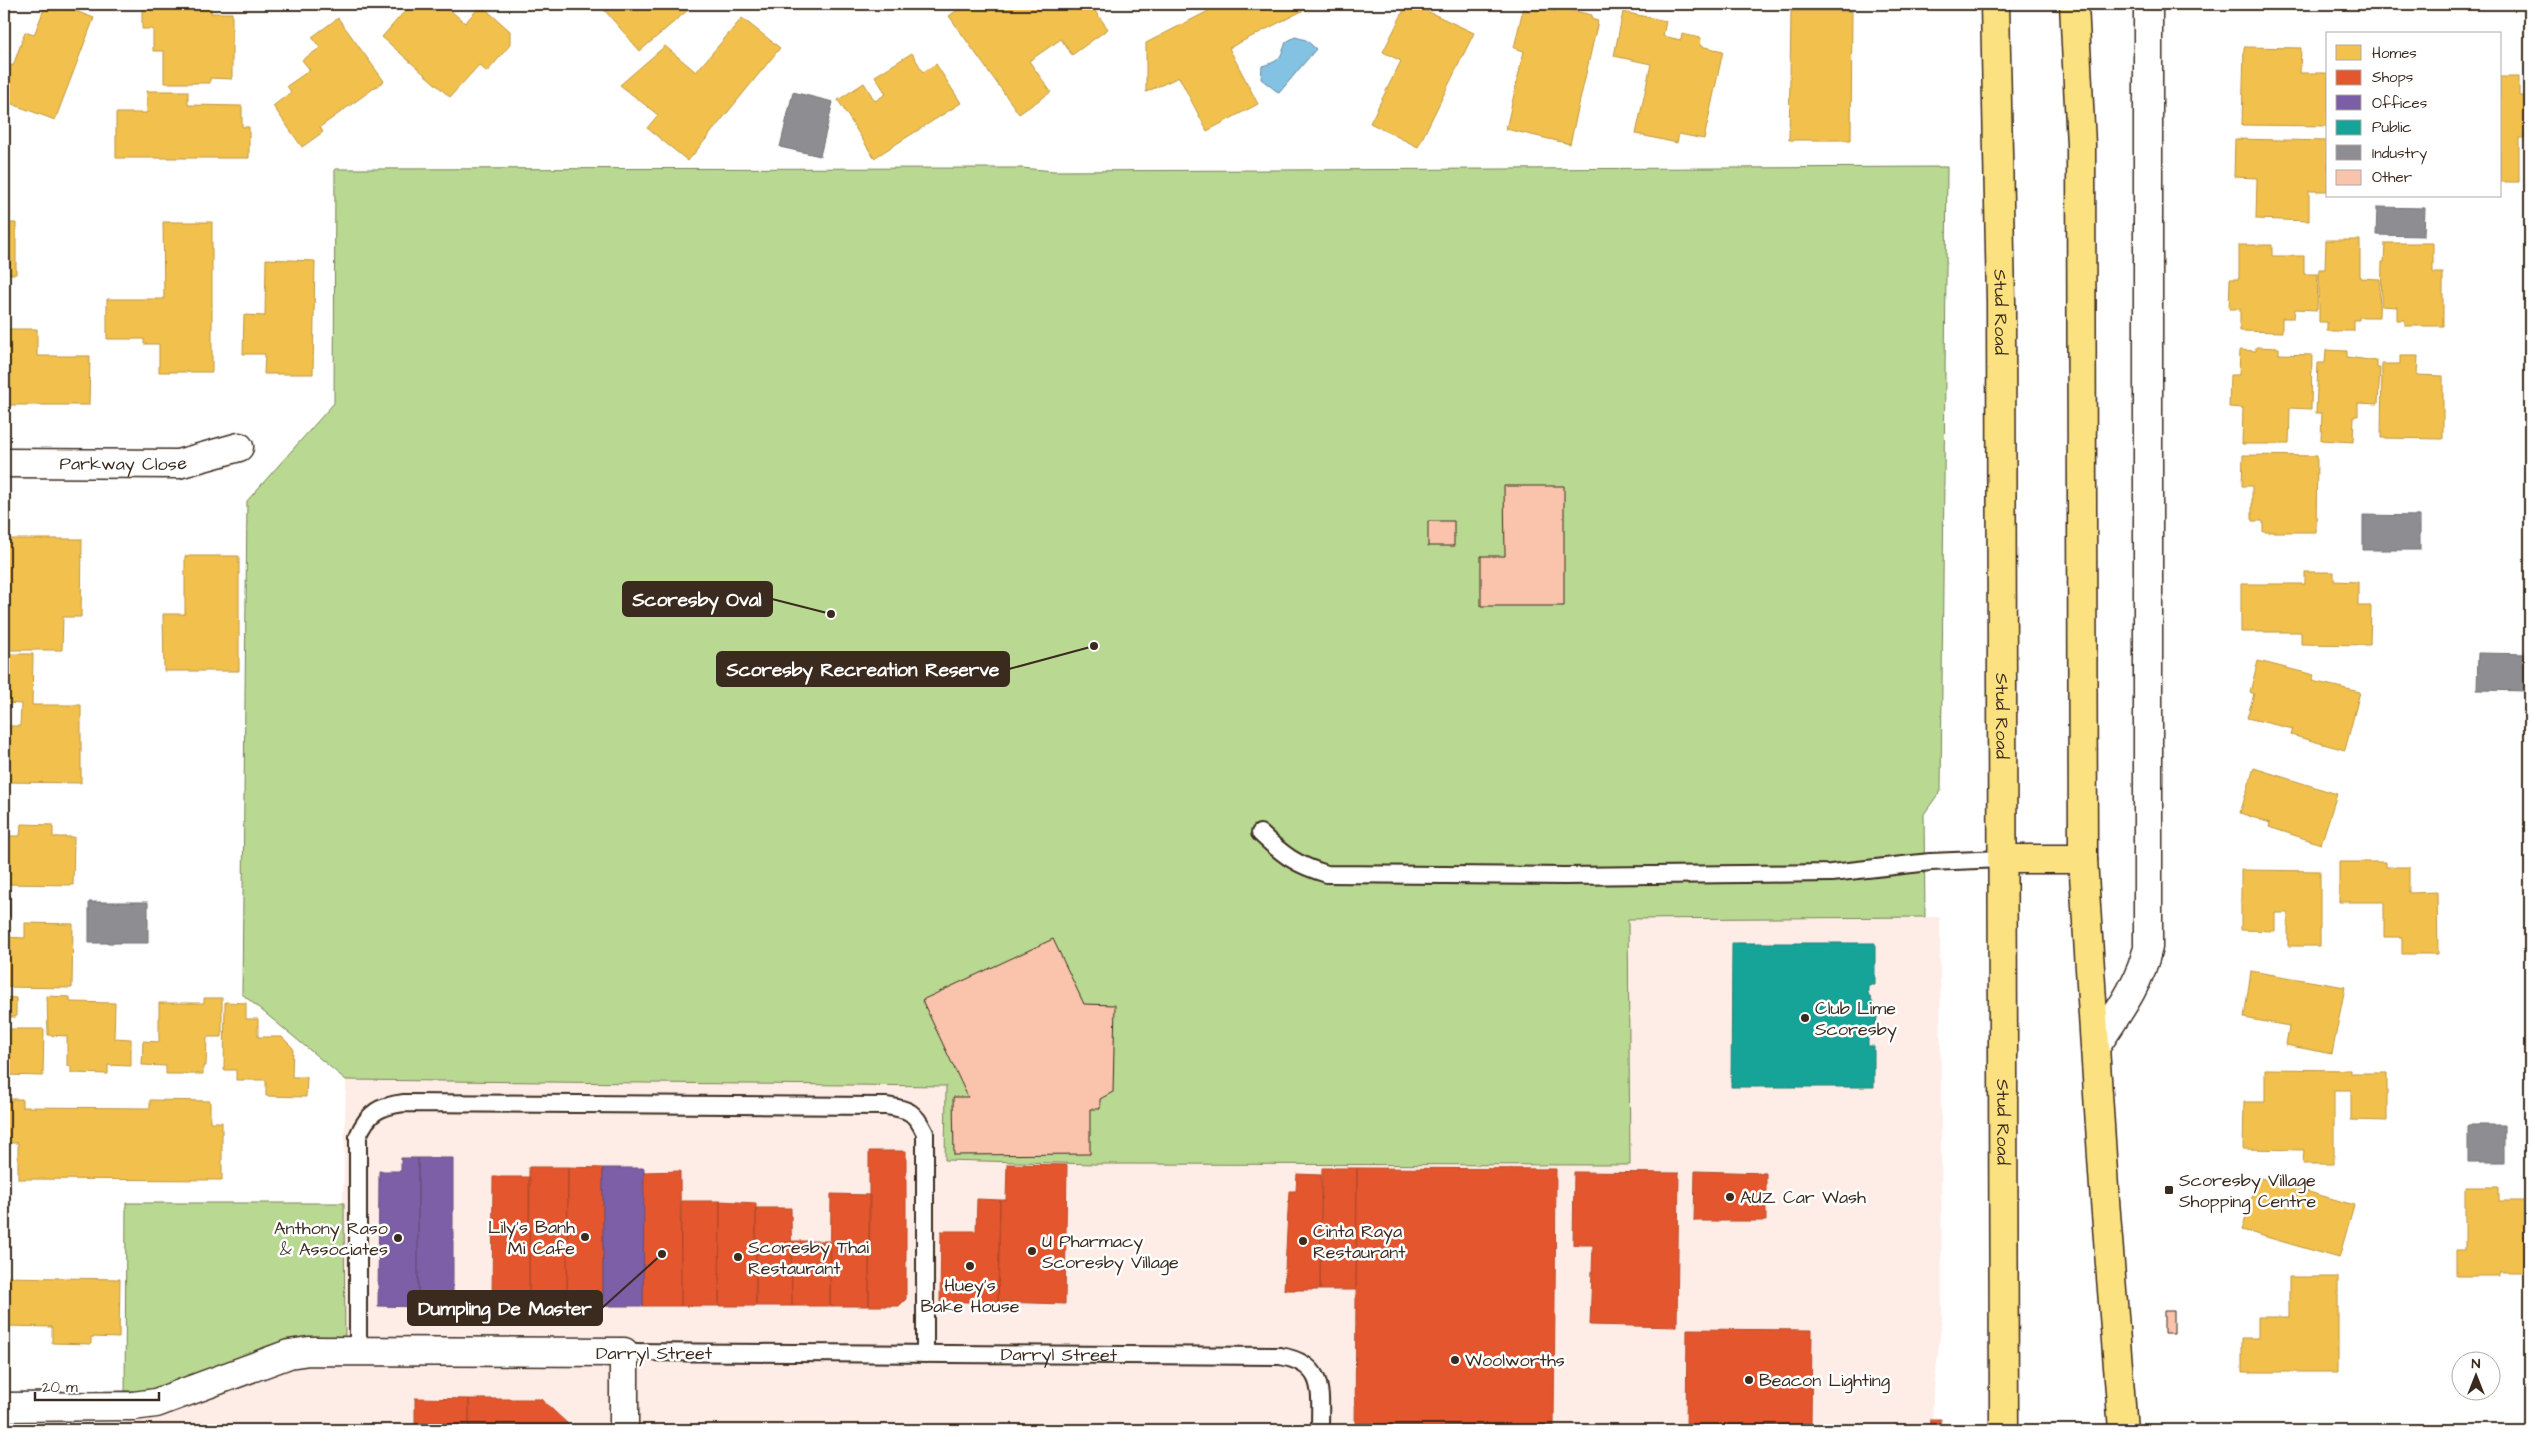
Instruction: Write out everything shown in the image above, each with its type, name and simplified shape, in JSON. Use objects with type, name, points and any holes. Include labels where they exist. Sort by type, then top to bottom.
[{"type":"highway","name":"Stud Road","points":[[1996,4],[2001,301],[2004,1430]]},
{"type":"highway","points":[[2074,4],[2081,145],[2083,859],[2104,1188],[2123,1430]]},
{"type":"highway","points":[[2002,859],[2083,859]]},
{"type":"street","points":[[2096,1046],[2136,983],[2144,967],[2148,947],[2148,4]]},
{"type":"street","name":"Parkway Close","points":[[4,463],[178,464],[239,447]]},
{"type":"street","name":"Darryl Street","points":[[4,1407],[132,1406],[156,1403],[289,1354],[358,1350],[624,1352]]},
{"type":"street","points":[[624,1352],[624,1430]]},
{"type":"lane","points":[[1260,833],[1284,856],[1304,867],[1327,874],[1564,876],[1831,873],[1930,862],[2002,859]]},
{"type":"lane","points":[[358,1350],[358,1136],[364,1121],[375,1112],[389,1105],[454,1103],[886,1106],[906,1109],[918,1118],[925,1134],[927,1152],[925,1354]]},
{"type":"lane","name":"Darryl Street","points":[[624,1352],[1280,1356],[1297,1359],[1312,1368],[1318,1384],[1320,1430]]},
{"type":"shaded area","points":[[1940,917],[1942,1319],[1933,1397],[1932,1430],[127,1430],[126,1203],[343,1203],[346,1080],[946,1086],[945,1160],[1095,1164],[1630,1165],[1628,919]]},
{"type":"green space","points":[[1947,167],[1941,790],[1924,814],[1925,917],[1628,919],[1630,1165],[1095,1164],[945,1160],[946,1086],[346,1080],[242,994],[247,501],[334,403],[335,169],[1021,168],[1054,171]]},
{"type":"green space","points":[[126,1203],[344,1203],[345,1350],[125,1406]]},
{"type":"water","points":[[1295,37],[1306,40],[1316,49],[1279,93],[1261,79],[1262,66],[1276,61],[1286,42]]},
{"type":"building: Homes","points":[[46,4],[57,4],[94,18],[55,120],[4,101],[4,62],[13,66],[25,32],[34,35]]},
{"type":"building: Homes","points":[[142,4],[211,4],[211,13],[232,13],[232,79],[210,78],[210,83],[164,83],[164,51],[153,51],[153,29],[142,29]]},
{"type":"building: Homes","points":[[411,4],[427,4],[433,9],[438,4],[443,4],[465,23],[481,5],[510,31],[510,45],[487,72],[479,65],[450,97],[382,37]]},
{"type":"building: Homes","points":[[599,4],[695,4],[640,51]]},
{"type":"building: Homes","points":[[966,4],[1090,4],[1108,29],[1072,55],[1061,39],[1029,61],[1051,92],[1019,114],[949,16]]},
{"type":"building: Homes","points":[[1222,4],[1316,4],[1229,48],[1258,104],[1207,131],[1179,77],[1146,92],[1146,43]]},
{"type":"building: Homes","points":[[1407,4],[1412,4],[1474,33],[1418,147],[1370,123],[1401,61],[1383,52]]},
{"type":"building: Homes","points":[[1533,7],[1556,11],[1557,7],[1592,15],[1591,19],[1598,21],[1570,144],[1506,129],[1524,51],[1514,48],[1523,9],[1532,11]]},
{"type":"building: Homes","points":[[1791,11],[1852,11],[1851,140],[1789,140]]},
{"type":"building: Homes","points":[[1623,12],[1666,21],[1663,36],[1681,40],[1682,34],[1701,38],[1700,46],[1723,51],[1704,139],[1679,134],[1677,143],[1636,134],[1651,64],[1614,56]]},
{"type":"building: Homes","points":[[338,18],[384,81],[320,127],[323,132],[302,147],[273,106],[291,92],[287,86],[310,70],[302,60],[320,48],[312,37]]},
{"type":"building: Homes","points":[[742,18],[780,48],[688,161],[647,128],[658,115],[620,85],[665,46],[696,72]]},
{"type":"building: Homes","points":[[2244,47],[2301,48],[2300,73],[2326,73],[2326,126],[2242,125]]},
{"type":"building: Homes","points":[[912,53],[923,72],[936,64],[961,103],[874,158],[838,100],[864,83],[875,101],[886,94],[875,76]]},
{"type":"building: Homes","points":[[2502,77],[2519,77],[2519,96],[2530,96],[2530,138],[2519,138],[2519,182],[2502,182]]},
{"type":"building: Homes","points":[[147,91],[188,91],[188,105],[242,106],[242,127],[249,127],[249,158],[116,158],[116,113],[147,113]]},
{"type":"building: Homes","points":[[2235,139],[2326,141],[2326,191],[2309,191],[2309,221],[2256,219],[2257,178],[2234,177]]},
{"type":"building: Homes","points":[[163,222],[212,222],[212,372],[159,372],[159,344],[144,344],[144,339],[107,339],[107,299],[164,299]]},
{"type":"building: Homes","points":[[4,223],[16,223],[16,274],[4,274]]},
{"type":"building: Homes","points":[[2326,240],[2360,240],[2360,278],[2380,279],[2379,317],[2359,317],[2359,320],[2354,320],[2354,331],[2327,331],[2327,322],[2319,322],[2319,269],[2325,269]]},
{"type":"building: Homes","points":[[2385,243],[2433,243],[2433,273],[2443,273],[2443,326],[2405,326],[2405,320],[2397,320],[2397,307],[2381,306],[2382,262],[2384,262]]},
{"type":"building: Homes","points":[[2239,245],[2272,245],[2272,256],[2304,256],[2304,274],[2318,274],[2317,310],[2295,309],[2294,318],[2282,318],[2282,332],[2240,331],[2240,309],[2229,309],[2230,279],[2239,279]]},
{"type":"building: Homes","points":[[266,259],[315,261],[313,374],[264,374],[265,354],[243,354],[244,315],[265,316]]},
{"type":"building: Homes","points":[[6,329],[37,329],[37,356],[90,356],[89,405],[4,405]]},
{"type":"building: Homes","points":[[2256,347],[2279,348],[2279,354],[2312,355],[2311,409],[2290,408],[2289,444],[2242,444],[2243,408],[2229,407],[2230,375],[2239,375],[2240,350],[2256,351]]},
{"type":"building: Homes","points":[[2326,350],[2347,351],[2347,357],[2377,361],[2377,368],[2380,368],[2378,404],[2358,403],[2358,416],[2354,416],[2353,442],[2321,440],[2322,413],[2316,413],[2318,363],[2325,363]]},
{"type":"building: Homes","points":[[2400,356],[2418,356],[2417,375],[2443,376],[2443,439],[2381,438],[2382,364],[2400,364]]},
{"type":"building: Homes","points":[[2243,455],[2317,456],[2316,532],[2263,532],[2263,521],[2252,521],[2252,486],[2242,486]]},
{"type":"building: Homes","points":[[4,539],[82,539],[81,617],[63,617],[62,650],[8,650],[9,618],[4,618]]},
{"type":"building: Homes","points":[[185,556],[239,556],[239,671],[164,671],[163,614],[185,614]]},
{"type":"building: Homes","points":[[2305,572],[2334,572],[2334,581],[2358,582],[2358,606],[2371,606],[2370,645],[2301,644],[2301,632],[2241,632],[2241,584],[2305,584]]},
{"type":"building: Homes","points":[[4,654],[33,654],[32,705],[81,705],[81,783],[4,782],[4,726],[20,726],[21,704],[4,703]]},
{"type":"building: Homes","points":[[2258,661],[2314,675],[2312,681],[2360,692],[2345,750],[2291,735],[2293,729],[2247,718],[2254,694],[2250,692]]},
{"type":"building: Homes","points":[[2254,768],[2337,794],[2321,844],[2269,827],[2270,823],[2240,813]]},
{"type":"building: Homes","points":[[21,824],[53,825],[53,837],[74,837],[73,885],[4,884],[4,836],[20,836]]},
{"type":"building: Homes","points":[[2339,862],[2386,862],[2386,867],[2409,867],[2409,893],[2437,892],[2438,954],[2402,954],[2402,937],[2384,937],[2384,902],[2339,902]]},
{"type":"building: Homes","points":[[2241,870],[2320,871],[2320,946],[2288,946],[2288,913],[2275,913],[2275,931],[2241,930]]},
{"type":"building: Homes","points":[[25,923],[73,924],[72,988],[4,987],[4,937],[25,938]]},
{"type":"building: Homes","points":[[2251,971],[2345,987],[2332,1054],[2286,1045],[2289,1026],[2244,1018]]},
{"type":"building: Homes","points":[[47,996],[70,997],[70,1002],[115,1003],[114,1038],[131,1039],[131,1066],[108,1065],[108,1074],[71,1073],[71,1066],[67,1066],[67,1036],[48,1035]]},
{"type":"building: Homes","points":[[4,997],[16,998],[16,1017],[6,1017],[6,1029],[44,1029],[43,1076],[4,1075]]},
{"type":"building: Homes","points":[[204,998],[222,998],[222,1037],[207,1037],[206,1066],[203,1066],[203,1074],[166,1074],[166,1066],[142,1065],[143,1041],[159,1042],[159,1003],[204,1003]]},
{"type":"building: Homes","points":[[225,1002],[246,1003],[246,1019],[258,1019],[258,1037],[282,1037],[293,1048],[292,1077],[307,1077],[306,1097],[266,1096],[266,1080],[236,1080],[236,1070],[224,1070]]},
{"type":"building: Homes","points":[[2265,1069],[2350,1070],[2350,1073],[2387,1073],[2387,1121],[2351,1120],[2351,1090],[2334,1090],[2334,1164],[2303,1164],[2304,1150],[2243,1149],[2244,1102],[2265,1102]]},
{"type":"building: Homes","points":[[4,1099],[22,1099],[22,1107],[150,1108],[150,1100],[210,1101],[210,1122],[222,1122],[222,1180],[18,1179],[18,1143],[4,1143]]},
{"type":"building: Homes","points":[[2257,1177],[2354,1205],[2339,1258],[2242,1230]]},
{"type":"building: Homes","points":[[2465,1187],[2499,1187],[2499,1201],[2530,1201],[2530,1254],[2525,1254],[2525,1272],[2499,1272],[2499,1276],[2456,1276],[2456,1250],[2465,1250]]},
{"type":"building: Homes","points":[[4,1277],[120,1279],[119,1338],[91,1337],[91,1344],[52,1343],[52,1327],[4,1326]]},
{"type":"building: Homes","points":[[2289,1277],[2338,1277],[2338,1372],[2242,1372],[2242,1338],[2258,1338],[2258,1317],[2289,1317]]},
{"type":"building: Shops","points":[[869,1151],[906,1151],[906,1299],[899,1306],[869,1306]]},
{"type":"building: Shops","name":"U Pharmacy Scoresby Village","points":[[1007,1164],[1067,1165],[1065,1304],[998,1302],[1000,1200],[1006,1200]]},
{"type":"building: Shops","points":[[529,1167],[568,1167],[567,1306],[529,1306]]},
{"type":"building: Shops","name":"Lily's Banh Mi Cafe","points":[[568,1167],[603,1168],[603,1306],[567,1306]]},
{"type":"building: Shops","points":[[1322,1168],[1357,1168],[1356,1290],[1320,1290]]},
{"type":"building: Shops","name":"Woolworths","points":[[1357,1168],[1556,1169],[1554,1430],[1355,1430]]},
{"type":"building: Shops","points":[[680,1171],[681,1306],[643,1306],[643,1172]]},
{"type":"building: Shops","name":"AUZ Car Wash","points":[[1695,1171],[1766,1173],[1766,1221],[1694,1221]]},
{"type":"building: Shops","points":[[1574,1172],[1679,1173],[1677,1327],[1590,1325],[1593,1245],[1573,1245]]},
{"type":"building: Shops","name":"Cinta Raya Restaurant","points":[[1297,1174],[1321,1175],[1320,1290],[1284,1290],[1289,1191],[1296,1191]]},
{"type":"building: Shops","points":[[493,1177],[530,1177],[529,1306],[492,1306]]},
{"type":"building: Shops","points":[[831,1194],[870,1195],[869,1306],[830,1306]]},
{"type":"building: Shops","name":"Huey's Bake House","points":[[977,1199],[1000,1200],[998,1302],[940,1302],[941,1231],[976,1231]]},
{"type":"building: Shops","points":[[681,1201],[720,1201],[719,1306],[681,1306]]},
{"type":"building: Shops","name":"Scoresby Thai Restaurant","points":[[720,1201],[756,1203],[756,1306],[719,1306]]},
{"type":"building: Shops","points":[[756,1208],[791,1208],[792,1306],[756,1306]]},
{"type":"building: Shops","points":[[791,1241],[831,1241],[830,1306],[792,1306]]},
{"type":"building: Shops","name":"Beacon Lighting","points":[[1687,1329],[1812,1330],[1811,1430],[1686,1430]]},
{"type":"building: Shops","points":[[415,1398],[469,1399],[469,1430],[415,1430]]},
{"type":"building: Shops","points":[[469,1399],[541,1399],[569,1425],[569,1430],[469,1430]]},
{"type":"building: Shops","points":[[1930,1419],[1941,1419],[1940,1430],[1929,1430]]},
{"type":"building: Offices","name":"Anthony Raso & Associates","points":[[401,1158],[418,1158],[418,1307],[378,1306],[379,1171],[401,1171]]},
{"type":"building: Offices","points":[[418,1158],[453,1158],[453,1307],[418,1307]]},
{"type":"building: Offices","points":[[603,1168],[644,1168],[643,1306],[603,1306]]},
{"type":"building: Public","name":"Club Lime Scoresby","points":[[1732,943],[1875,943],[1875,985],[1868,985],[1868,993],[1878,1014],[1875,1027],[1868,1036],[1868,1046],[1874,1046],[1874,1087],[1731,1087]]},
{"type":"building: Industry","points":[[793,92],[833,102],[820,156],[780,147]]},
{"type":"building: Industry","points":[[2377,207],[2425,208],[2424,236],[2376,235]]},
{"type":"building: Industry","points":[[2363,515],[2420,516],[2420,550],[2363,550]]},
{"type":"building: Industry","points":[[2478,653],[2530,654],[2530,691],[2477,690]]},
{"type":"building: Industry","points":[[4,895],[10,895],[10,917],[4,917]]},
{"type":"building: Industry","points":[[89,902],[148,902],[148,943],[89,943]]},
{"type":"building: Industry","points":[[2468,1125],[2504,1125],[2504,1162],[2468,1162]]},
{"type":"building: Other","points":[[1504,486],[1564,486],[1564,606],[1481,606],[1481,556],[1505,556]]},
{"type":"building: Other","points":[[1428,521],[1454,521],[1454,546],[1428,546]]},
{"type":"building: Other","points":[[1053,939],[1084,1004],[1115,1005],[1113,1092],[1100,1099],[1100,1109],[1090,1109],[1090,1154],[954,1155],[953,1097],[968,1097],[922,1000]]},
{"type":"building: Other","points":[[2164,1311],[2174,1311],[2174,1333],[2164,1333]]},
{"type":"place","name":"Scoresby Oval","points":[[831,614]]},
{"type":"place","name":"Scoresby Recreation Reserve","points":[[1094,646]]},
{"type":"place","name":"Club Lime Scoresby","points":[[1805,1018]]},
{"type":"place","name":"Scoresby Village Shopping Centre","points":[[2169,1190]]},
{"type":"place","name":"AUZ Car Wash","points":[[1730,1197]]},
{"type":"place","name":"Lily's Banh Mi Cafe","points":[[585,1237]]},
{"type":"place","name":"Anthony Raso & Associates","points":[[398,1238]]},
{"type":"place","name":"Cinta Raya Restaurant","points":[[1303,1241]]},
{"type":"place","name":"U Pharmacy Scoresby Village","points":[[1032,1251]]},
{"type":"place","name":"Dumpling De Master","points":[[662,1254]]},
{"type":"place","name":"Scoresby Thai Restaurant","points":[[738,1257]]},
{"type":"place","name":"Huey's Bake House","points":[[970,1266]]},
{"type":"place","name":"Woolworths","points":[[1455,1360]]},
{"type":"place","name":"Beacon Lighting","points":[[1749,1380]]}]
